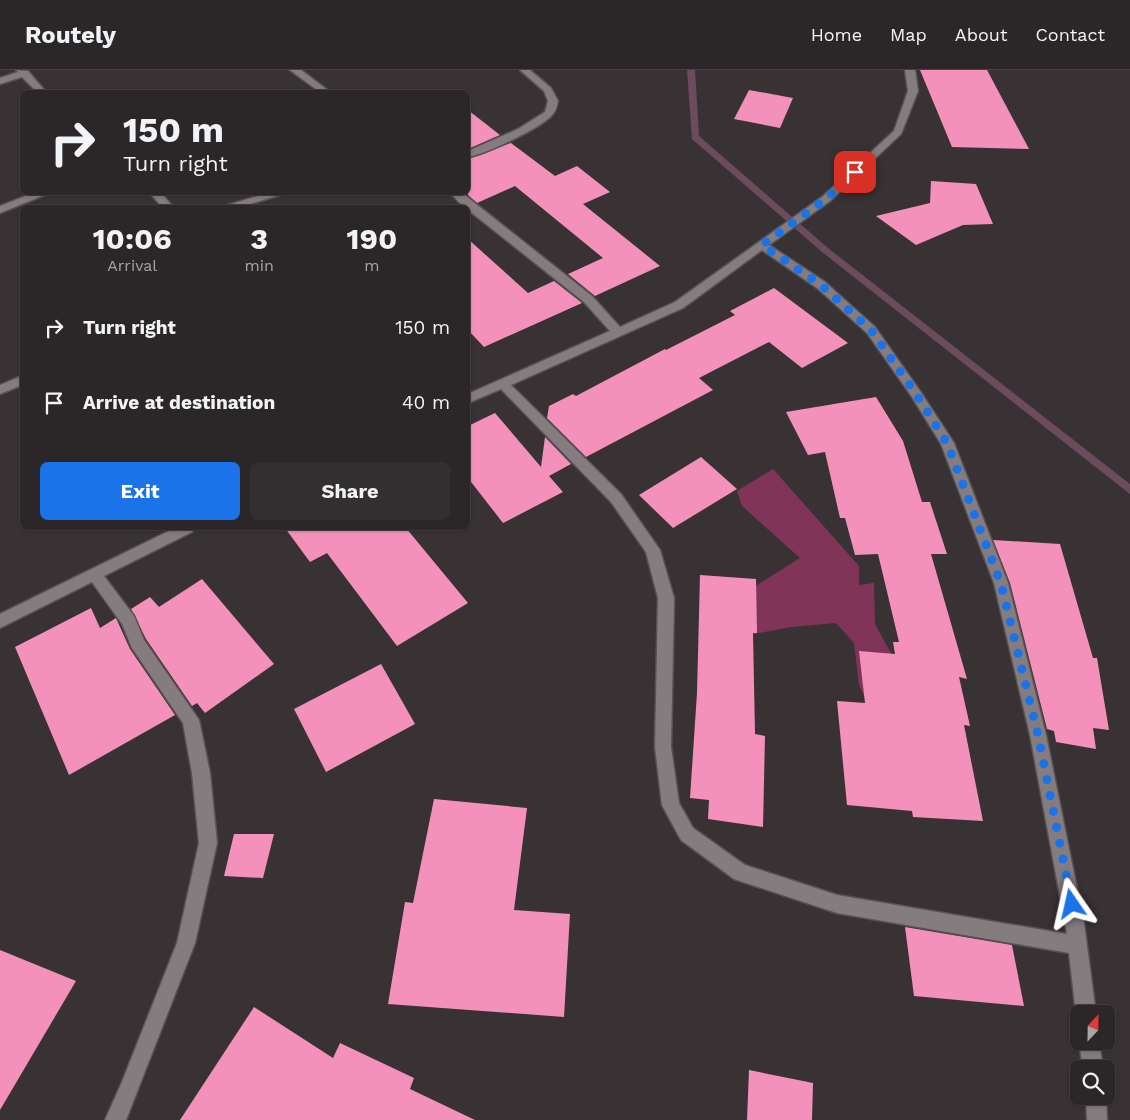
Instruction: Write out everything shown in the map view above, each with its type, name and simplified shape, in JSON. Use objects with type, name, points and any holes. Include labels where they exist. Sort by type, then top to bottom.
[{"type":"street","points":[[294,70],[321,90]]},
{"type":"street","points":[[470,153],[515,133],[546,117],[550,112],[553,101],[548,90],[526,70]]},
{"type":"street","points":[[470,398],[679,305],[826,199],[898,132],[913,91],[910,70]]},
{"type":"street","points":[[0,81],[23,71],[40,90]]},
{"type":"street","points":[[0,210],[39,195]]},
{"type":"street","points":[[157,195],[166,205]]},
{"type":"street","points":[[235,205],[273,195]]},
{"type":"street","points":[[457,195],[467,205]]},
{"type":"street","points":[[470,207],[588,299],[618,332]]},
{"type":"street","points":[[762,245],[821,285],[871,330],[916,394],[947,443],[1001,584],[1038,735],[1075,923],[1085,1005]]},
{"type":"street","points":[[0,390],[20,381]]},
{"type":"street","points":[[502,383],[616,498],[653,550],[666,598],[663,747],[671,805],[688,834],[740,873],[837,904],[1077,945]]},
{"type":"street","points":[[0,621],[183,530]]},
{"type":"street","points":[[95,575],[129,621],[137,643],[191,720],[201,773],[208,844],[186,943],[130,1088],[115,1120]]},
{"type":"street","points":[[1096,1105],[1097,1120]]},
{"type":"shaded area","points":[[773,469],[859,566],[859,585],[874,583],[875,624],[911,690],[876,721],[859,685],[854,643],[836,623],[791,627],[733,638],[718,610],[800,558],[742,506],[737,491]]},
{"type":"building","points":[[920,70],[987,70],[1029,149],[952,147]]},
{"type":"building","points":[[749,90],[793,98],[780,128],[734,119]]},
{"type":"building","points":[[470,112],[500,135],[470,148]]},
{"type":"building","points":[[511,143],[555,176],[577,166],[610,192],[583,204],[660,266],[595,296],[568,274],[603,258],[515,186],[477,203],[468,195],[470,195],[470,158]]},
{"type":"building","points":[[931,181],[976,184],[993,224],[963,225],[916,245],[876,216],[930,203]]},
{"type":"building","points":[[470,241],[528,293],[554,281],[582,303],[484,347],[470,332]]},
{"type":"building","points":[[774,288],[848,343],[802,368],[769,342],[699,378],[713,390],[586,457],[547,418],[549,406],[573,394],[576,396],[735,315],[730,311]]},
{"type":"building","points":[[876,397],[903,441],[922,502],[930,502],[947,554],[931,554],[967,679],[959,677],[970,726],[964,725],[983,821],[913,817],[912,811],[847,805],[837,701],[865,703],[859,651],[895,654],[893,642],[899,642],[878,554],[855,555],[845,518],[840,518],[825,452],[808,455],[786,412]]},
{"type":"building","points":[[495,413],[541,467],[545,437],[571,464],[549,476],[563,492],[503,523],[470,481],[470,425]]},
{"type":"building","points":[[701,457],[737,489],[673,528],[639,495]]},
{"type":"building","points":[[286,530],[408,530],[468,603],[397,646],[327,553],[310,562]]},
{"type":"building","points":[[993,540],[1060,544],[1093,658],[1097,658],[1109,730],[1093,728],[1096,749],[1056,742],[1054,731],[1047,729],[1010,583]]},
{"type":"building","points":[[700,575],[756,579],[757,633],[753,633],[755,734],[765,736],[763,827],[708,819],[709,800],[690,798],[697,693]]},
{"type":"building","points":[[202,579],[274,664],[205,713],[197,703],[192,706],[146,639],[131,609],[150,597],[159,607]]},
{"type":"building","points":[[91,608],[100,628],[116,618],[130,649],[175,715],[69,775],[15,647]]},
{"type":"building","points":[[381,664],[415,724],[326,772],[294,709]]},
{"type":"building","points":[[434,799],[527,808],[514,910],[570,914],[564,1017],[388,1004],[405,902],[413,903]]},
{"type":"building","points":[[234,834],[274,834],[263,878],[224,876]]},
{"type":"building","points":[[905,927],[1012,945],[1024,1006],[914,996]]},
{"type":"building","points":[[0,950],[76,981],[0,1110]]},
{"type":"building","points":[[254,1007],[333,1058],[340,1043],[414,1078],[410,1089],[475,1120],[180,1120]]},
{"type":"building","points":[[749,1070],[813,1083],[812,1120],[747,1120]]},
{"type":"waterway","points":[[691,70],[695,137],[825,250],[1130,490]]},
{"type":"route","points":[[855,172],[826,199],[762,245],[821,285],[871,330],[916,394],[947,443],[1001,584],[1038,735],[1072,904]]}]
